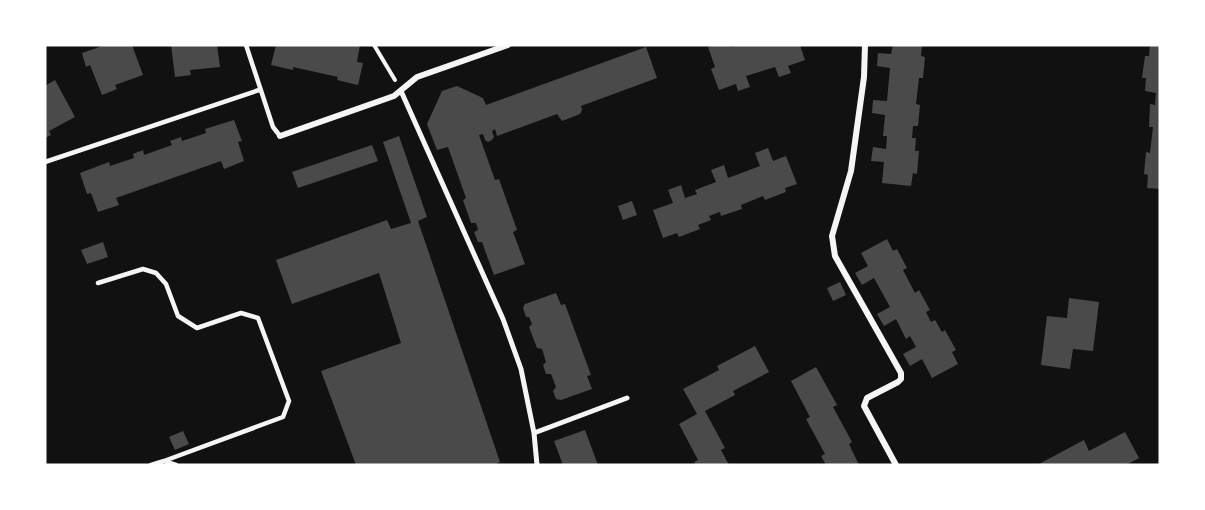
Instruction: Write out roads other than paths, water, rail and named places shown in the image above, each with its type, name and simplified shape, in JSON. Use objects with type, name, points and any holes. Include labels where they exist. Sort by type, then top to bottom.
[{"type":"street","points":[[280,136],[394,96],[417,77],[505,45]]},
{"type":"street","points":[[865,45],[864,76],[851,171],[832,236],[835,256],[901,373],[902,379],[867,398],[864,406],[896,465]]},
{"type":"street","points":[[401,91],[503,319],[521,369],[534,433],[537,465]]},
{"type":"street","points":[[534,433],[627,398]]},
{"type":"lane","points":[[246,45],[259,90],[273,127],[280,136]]},
{"type":"lane","points":[[45,162],[259,90]]},
{"type":"lane","points":[[98,283],[143,269],[156,273],[161,278],[166,284],[178,316],[197,328],[241,313],[258,318],[289,401],[283,417],[151,465]]},
{"type":"lane","points":[[164,461],[176,465]]}]
